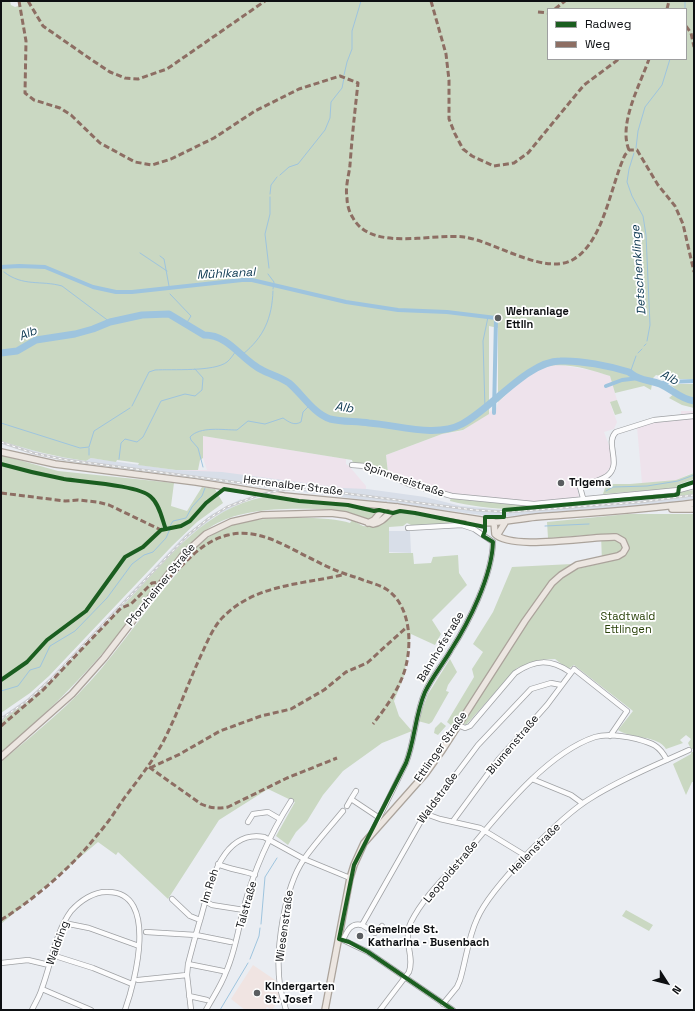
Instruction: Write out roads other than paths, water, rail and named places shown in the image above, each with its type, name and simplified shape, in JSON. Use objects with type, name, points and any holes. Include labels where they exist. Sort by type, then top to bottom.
[{"type":"main road","name":"Herrenalber Straße","points":[[1,452],[55,464],[204,483],[284,496],[397,507],[456,516],[489,524],[494,522],[547,516],[665,508]]},
{"type":"main road","points":[[665,508],[694,503]]},
{"type":"main road","points":[[369,504],[377,510],[378,516]]},
{"type":"main road","points":[[386,506],[387,514]]},
{"type":"main road","points":[[368,523],[378,516],[386,506]]},
{"type":"main road","points":[[368,523],[377,524],[397,507]]},
{"type":"main road","points":[[665,508],[694,509]]},
{"type":"main road","name":"Pforzheimer Straße","points":[[1,757],[72,694],[104,658],[184,554],[206,534],[231,522],[262,515],[331,513],[346,515],[368,523]]},
{"type":"main road","points":[[499,536],[506,521]]},
{"type":"main road","points":[[494,522],[499,536]]},
{"type":"main road","name":"Ettlinger Straße","points":[[325,1010],[341,939],[350,878],[359,853],[371,834],[426,773],[545,591],[561,575],[577,565],[621,555],[625,551],[626,545],[623,541],[616,537],[537,542],[509,541],[499,536]]},
{"type":"street","points":[[583,498],[580,487],[607,476],[613,468],[614,455],[612,441],[616,432],[654,420],[694,416]]},
{"type":"street","name":"Spinnereistraße","points":[[352,465],[365,466],[409,484],[452,496],[534,504],[583,498],[679,490],[694,486]]},
{"type":"street","points":[[408,528],[462,525],[474,529],[492,542],[499,536]]},
{"type":"street","name":"Bahnhofstraße","points":[[371,834],[408,757],[419,707],[425,691],[458,640],[473,610],[491,560],[492,542]]},
{"type":"street","points":[[458,724],[465,728],[470,726],[515,673],[522,669],[547,662],[558,664],[572,671],[627,711],[610,736]]},
{"type":"street","name":"Blumenstraße","points":[[453,821],[498,760],[547,705],[572,671]]},
{"type":"street","name":"Waldstraße","points":[[341,939],[351,926],[362,924],[426,814],[478,745],[531,689],[551,683],[561,685]]},
{"type":"street","name":"Leopoldstraße","points":[[405,978],[411,966],[407,941],[411,923],[434,890],[532,779],[576,746],[595,737],[623,736],[651,743],[660,748],[667,760]]},
{"type":"street","name":"Hellenstraße","points":[[443,1004],[457,987],[460,980],[477,917],[485,904],[526,856],[582,803],[689,750]]},
{"type":"street","points":[[532,779],[571,795],[582,803]]},
{"type":"street","points":[[346,806],[356,791]]},
{"type":"street","points":[[351,799],[378,817]]},
{"type":"street","name":"Talstraße","points":[[206,1010],[226,972],[241,909],[253,874],[290,801]]},
{"type":"street","points":[[248,822],[253,814],[263,811],[280,819]]},
{"type":"street","name":"Wiesenstraße","points":[[286,1010],[280,986],[280,948],[289,887],[304,859],[343,811]]},
{"type":"street","points":[[426,814],[440,819],[480,828],[526,856]]},
{"type":"street","name":"Im Reh","points":[[191,1010],[187,975],[188,964],[205,901],[218,864],[228,851],[245,839],[258,836],[270,840],[304,859],[350,878]]},
{"type":"street","points":[[218,864],[231,870],[253,874]]},
{"type":"street","name":"Waldring","points":[[32,1010],[42,989],[52,955],[64,923],[72,911],[81,901],[96,894],[114,892],[126,897],[134,906],[138,917],[138,946],[132,984],[125,1010]]},
{"type":"street","points":[[172,899],[190,916],[200,920]]},
{"type":"street","points":[[205,901],[212,905],[241,909]]},
{"type":"street","points":[[64,923],[89,928],[138,946]]},
{"type":"street","points":[[362,924],[375,933],[382,926]]},
{"type":"street","points":[[146,932],[196,935],[231,942]]},
{"type":"street","points":[[341,939],[368,952],[453,1010]]},
{"type":"street","points":[[52,955],[93,968],[132,984]]},
{"type":"street","points":[[1,963],[24,960],[49,965]]},
{"type":"street","points":[[188,964],[223,971]]},
{"type":"street","points":[[138,980],[187,975]]},
{"type":"street","points":[[380,1010],[405,978]]},
{"type":"street","points":[[42,989],[91,1010]]},
{"type":"street","points":[[189,996],[207,1000]]},
{"type":"waterway","points":[[344,75],[352,49],[352,31],[361,1]]},
{"type":"waterway","points":[[685,1],[685,8]]},
{"type":"waterway","points":[[636,148],[638,131],[645,107],[662,85],[670,60]]},
{"type":"waterway","points":[[280,175],[289,167],[298,164],[325,130],[330,118],[331,102],[342,88],[344,78]]},
{"type":"waterway","name":"Detschenklinge","points":[[634,153],[627,182],[632,196],[643,216],[646,235],[650,325],[647,341]]},
{"type":"waterway","points":[[270,194],[271,185],[277,177]]},
{"type":"waterway","points":[[269,268],[265,234],[270,214],[270,197]]},
{"type":"waterway","points":[[140,253],[167,271]]},
{"type":"waterway","points":[[160,256],[164,259],[169,286]]},
{"type":"waterway","name":"Mühlkanal","points":[[1,267],[45,267],[93,287],[116,292],[132,292],[252,280],[346,302],[398,310],[447,312],[496,318],[494,413]]},
{"type":"waterway","points":[[4,272],[18,280],[62,286],[110,322]]},
{"type":"waterway","points":[[268,274],[274,282],[273,289]]},
{"type":"waterway","points":[[243,354],[256,341],[266,326],[271,310],[273,291]]},
{"type":"waterway","points":[[170,294],[191,316],[186,324]]},
{"type":"waterway","name":"Alb","points":[[1,353],[17,351],[36,340],[75,334],[110,322],[142,315],[169,314],[204,335],[213,336],[228,343],[255,366],[289,383],[318,412],[330,419],[335,420],[364,422],[417,430],[441,430],[452,428],[473,417],[535,369],[548,363],[560,361],[577,361],[629,372],[638,378],[660,384],[680,396],[694,401]]},
{"type":"waterway","points":[[485,408],[483,341],[488,317]]},
{"type":"waterway","points":[[638,353],[642,349]]},
{"type":"waterway","points":[[132,406],[149,372],[155,370],[203,369],[213,367],[227,362],[237,350]]},
{"type":"waterway","points":[[630,373],[636,356]]},
{"type":"waterway","points":[[119,459],[121,443],[125,439],[137,442],[143,437],[161,401],[185,394],[195,396],[202,390],[203,378],[195,369]]},
{"type":"waterway","points":[[606,386],[622,380],[639,378]]},
{"type":"waterway","points":[[660,384],[666,382],[694,381]]},
{"type":"waterway","points":[[203,467],[198,448],[190,437],[194,434],[200,431],[212,429],[237,430],[248,421],[265,424],[283,418],[296,424],[301,422],[303,412],[311,404]]},
{"type":"waterway","points":[[1,423],[80,448],[89,447],[94,431],[130,408]]},
{"type":"waterway","points":[[89,448],[89,455]]},
{"type":"waterway","points":[[606,491],[613,487],[647,486],[678,481],[694,475]]},
{"type":"waterway","points":[[170,526],[173,521],[186,518],[192,507],[202,496],[205,488]]},
{"type":"waterway","points":[[545,526],[589,524]]},
{"type":"waterway","points":[[1,691],[18,686],[30,670],[40,667],[50,646],[75,631],[107,598],[132,564],[144,555],[153,552],[166,538],[170,529]]},
{"type":"waterway","points":[[261,924],[265,877],[277,858]]},
{"type":"waterway","points":[[250,959],[259,936],[260,928]]},
{"type":"waterway","points":[[220,1010],[248,963]]},
{"type":"railway","points":[[1,442],[33,453],[67,460],[280,488]]},
{"type":"railway","points":[[1,719],[27,701],[51,679],[188,535],[208,519],[227,507],[262,494],[281,490],[312,489],[474,510],[509,512],[641,502],[694,495]]},
{"type":"place","name":"Wehranlage Ettlin","points":[[498,318]]},
{"type":"place","name":"Trigema","points":[[561,483]]},
{"type":"place","name":"Gemeinde St. Katharina - Busenbach","points":[[360,936]]},
{"type":"place","name":"Kindergarten St. Josef","points":[[257,993]]},
{"type":"park label","name":"Stadtwald Ettlingen","points":[[628,623]]}]
